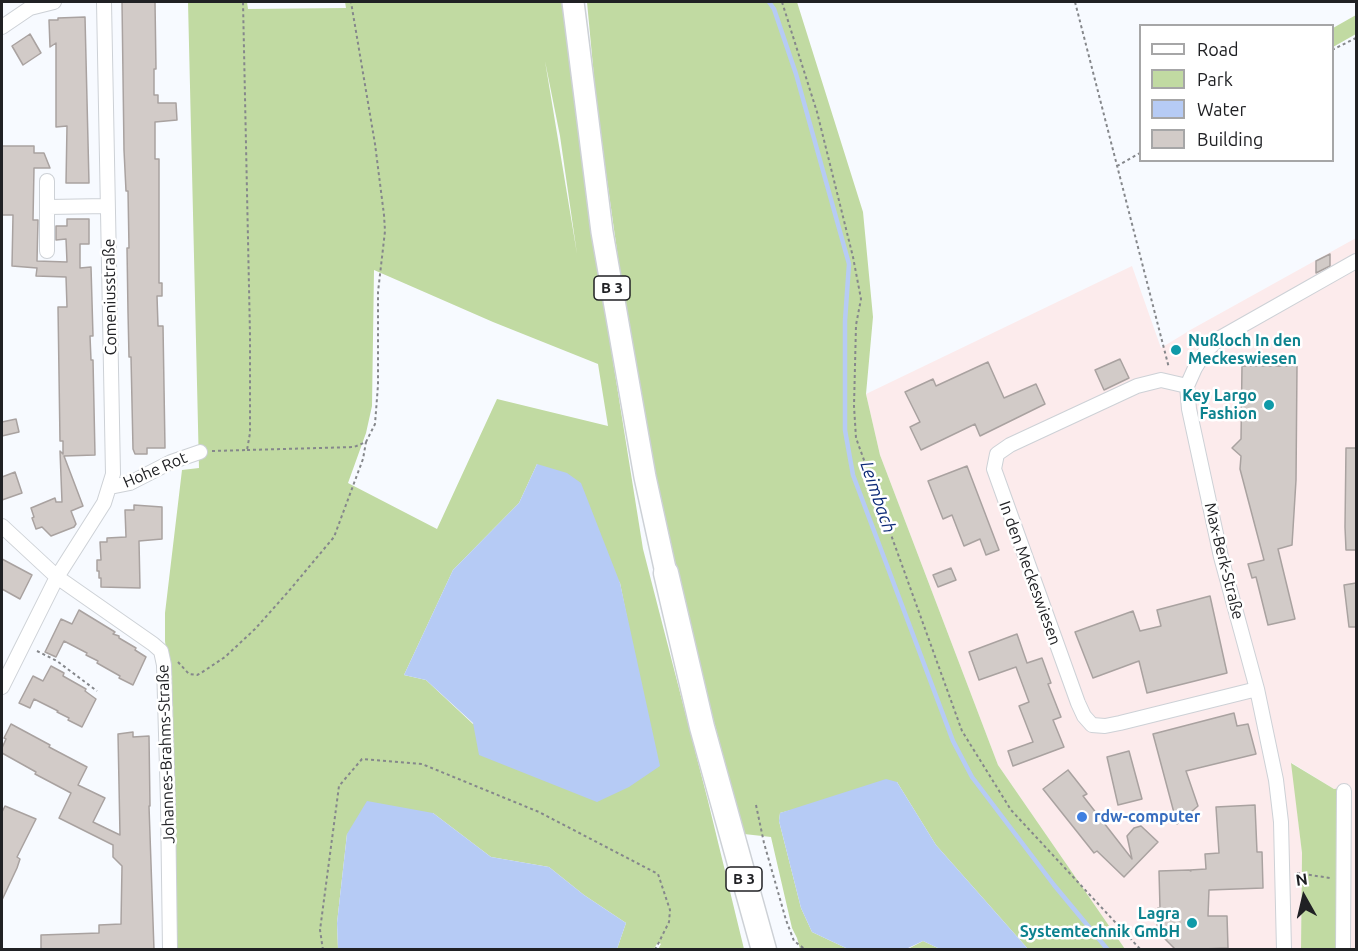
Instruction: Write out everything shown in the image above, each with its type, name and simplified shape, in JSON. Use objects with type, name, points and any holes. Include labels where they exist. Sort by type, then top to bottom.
[{"type":"highway","name":"B 3","points":[[666,573],[702,727],[764,950]]},
{"type":"main road","name":"B 3","points":[[573,2],[602,232],[645,477],[666,573]]},
{"type":"street","points":[[2,27],[30,8],[54,2]]},
{"type":"street","name":"Comeniusstraße","points":[[2,687],[57,577],[99,513],[110,487],[113,459],[104,2]]},
{"type":"street","points":[[47,181],[47,251]]},
{"type":"street","points":[[48,207],[107,206]]},
{"type":"street","points":[[1187,386],[1205,352],[1220,338],[1356,261]]},
{"type":"street","name":"In den Meckeswiesen","points":[[1187,386],[1161,380],[1137,386],[1010,445],[997,454],[994,469],[997,483],[1078,703],[1084,716],[1092,725],[1105,726],[1120,723],[1257,689]]},
{"type":"street","name":"Max-Berk-Straße","points":[[1187,386],[1189,409],[1221,557],[1257,689],[1276,780],[1281,822],[1284,950]]},
{"type":"street","name":"Hohe Rot","points":[[110,487],[130,483],[171,462],[200,452]]},
{"type":"street","name":"Johannes-Brahms-Straße","points":[[2,526],[57,577],[161,651],[164,665],[170,950]]},
{"type":"street","points":[[1343,950],[1344,791]]},
{"type":"path","points":[[243,2],[250,353],[250,433],[247,450]]},
{"type":"path","points":[[161,651],[170,651],[189,674],[197,675],[225,657],[255,629],[334,537],[343,518],[363,459],[366,442],[373,430],[378,410],[378,292],[385,231],[375,144],[351,2]]},
{"type":"path","points":[[782,2],[817,112],[853,257],[861,299],[856,325],[854,406],[856,438],[962,731],[1011,810],[1141,950]]},
{"type":"path","points":[[1075,2],[1173,382]]},
{"type":"path","points":[[1334,49],[1356,38]]},
{"type":"path","points":[[1117,166],[1139,154]]},
{"type":"path","points":[[200,452],[348,447],[366,442]]},
{"type":"path","points":[[24,644],[57,661],[97,691]]},
{"type":"path","points":[[322,950],[320,930],[339,786],[362,759],[422,764],[539,812],[658,874],[670,910],[669,922],[655,950]]},
{"type":"path","points":[[756,805],[764,843],[786,920],[794,941],[806,950]]},
{"type":"path","points":[[1282,871],[1345,880]]},
{"type":"shaded area","points":[[1356,238],[1356,949],[1337,949],[1336,886],[1341,788],[1334,789],[1292,763],[1302,853],[1301,949],[1125,949],[998,765],[880,455],[866,394],[1132,266],[1161,348]]},
{"type":"green space","points":[[188,2],[247,2],[248,9],[346,8],[345,2],[562,2],[592,230],[643,549],[744,949],[658,949],[661,944],[658,942],[654,949],[617,949],[626,923],[584,895],[549,867],[491,857],[433,813],[347,834],[337,923],[338,949],[175,949],[172,699],[165,641],[165,613],[182,470],[199,468]],"holes":[[[545,61],[560,136],[577,254]],[[374,270],[493,322],[598,364],[608,426],[497,399],[437,529],[348,483],[366,433],[372,406]],[[537,464],[620,583],[634,653],[473,724],[426,680],[404,675],[453,570],[519,503]]]},
{"type":"green space","points":[[587,2],[797,2],[863,212],[873,317],[866,394],[880,455],[998,765],[1125,949],[1028,949],[936,845],[897,782],[780,813],[779,821],[801,908],[812,932],[848,949],[800,949],[792,928],[771,837],[744,834],[683,605],[648,444],[625,307],[597,109]]},
{"type":"green space","points":[[1356,15],[1356,34],[1334,46],[1334,27]]},
{"type":"green space","points":[[1291,763],[1334,789],[1341,788],[1336,886],[1337,949],[1301,949],[1302,853]]},
{"type":"green space","points":[[923,941],[940,949],[906,950]]},
{"type":"water","points":[[537,464],[567,473],[581,483],[620,583],[660,766],[629,787],[597,802],[479,755],[473,723],[426,680],[404,675],[453,570],[519,503]]},
{"type":"water","points":[[886,779],[897,782],[936,845],[1028,949],[940,949],[923,941],[906,949],[848,949],[812,932],[801,908],[779,821],[780,813]]},
{"type":"water","points":[[367,801],[433,813],[491,857],[549,867],[584,895],[626,923],[617,949],[338,949],[337,923],[347,834]]},
{"type":"building","points":[[122,2],[155,2],[154,95],[158,95],[158,103],[176,103],[177,120],[155,122],[155,159],[159,159],[159,283],[162,283],[162,296],[157,296],[158,326],[163,326],[165,448],[147,448],[147,454],[135,454],[133,449]]},
{"type":"building","points":[[85,17],[89,183],[66,183],[67,126],[56,127],[56,43],[50,47],[49,20]]},
{"type":"building","points":[[30,34],[41,53],[23,65],[12,46]]},
{"type":"building","points":[[2,146],[34,146],[34,153],[44,153],[50,168],[34,168],[33,220],[38,220],[37,261],[67,262],[66,239],[56,240],[56,226],[67,226],[67,219],[89,219],[89,244],[80,244],[80,268],[91,267],[93,336],[90,336],[91,360],[93,360],[95,455],[64,456],[83,506],[71,511],[76,524],[74,527],[51,536],[42,527],[36,529],[31,508],[55,498],[56,502],[62,502],[60,451],[63,454],[63,441],[60,441],[58,307],[67,307],[66,277],[36,276],[37,268],[12,266],[13,215],[2,215]]},
{"type":"building","points":[[1330,254],[1330,266],[1316,273],[1316,261]]},
{"type":"building","points":[[1120,359],[1129,378],[1104,390],[1095,370]]},
{"type":"building","points":[[988,362],[1004,398],[1036,384],[1045,404],[980,436],[975,424],[921,450],[910,427],[920,422],[905,392],[933,379],[936,386]]},
{"type":"building","points":[[1242,366],[1297,366],[1296,480],[1292,545],[1278,549],[1295,619],[1268,625],[1256,577],[1252,578],[1248,564],[1264,560],[1240,469],[1241,456],[1232,448],[1241,439]]},
{"type":"building","points":[[16,419],[19,432],[2,436],[2,422]]},
{"type":"building","points":[[1346,448],[1356,448],[1356,550],[1346,550]]},
{"type":"building","points":[[967,466],[999,550],[986,555],[980,539],[964,546],[952,515],[943,519],[928,481]]},
{"type":"building","points":[[15,472],[22,493],[2,500],[2,477]]},
{"type":"building","points":[[134,505],[162,507],[162,539],[139,541],[140,588],[101,587],[101,578],[97,571],[97,560],[101,560],[100,542],[107,542],[107,538],[126,537],[125,510],[134,510]]},
{"type":"building","points":[[2,559],[32,575],[20,599],[2,589]]},
{"type":"building","points":[[951,568],[956,580],[938,587],[933,575]]},
{"type":"building","points":[[1356,583],[1356,627],[1349,627],[1344,585]]},
{"type":"building","points":[[1210,596],[1227,673],[1147,693],[1139,661],[1093,678],[1075,632],[1133,611],[1140,631],[1161,626],[1157,610]]},
{"type":"building","points":[[79,610],[115,632],[113,634],[146,657],[133,685],[97,663],[98,661],[86,655],[87,653],[64,641],[56,657],[45,652],[61,619],[72,624]]},
{"type":"building","points":[[1017,634],[1027,663],[1042,658],[1051,683],[1048,684],[1061,717],[1053,720],[1064,747],[1013,766],[1008,751],[1033,742],[1019,706],[1029,702],[1016,667],[979,680],[969,652]]},
{"type":"building","points":[[51,666],[86,689],[85,691],[96,699],[82,727],[34,699],[30,708],[19,703],[33,676],[43,681]]},
{"type":"building","points":[[1234,713],[1237,726],[1248,724],[1256,754],[1186,771],[1198,806],[1177,824],[1153,734]]},
{"type":"building","points":[[11,724],[87,767],[78,785],[105,798],[93,822],[120,835],[118,734],[133,732],[133,737],[149,736],[154,950],[41,950],[41,935],[99,933],[99,925],[121,924],[122,866],[113,857],[113,845],[59,818],[71,793],[2,753],[6,739],[4,738]]},
{"type":"building","points":[[1129,751],[1142,799],[1118,805],[1107,757]]},
{"type":"building","name":"rdw-computer","points":[[1068,770],[1087,794],[1083,796],[1132,859],[1127,836],[1134,828],[1141,826],[1158,842],[1124,877],[1097,851],[1094,853],[1043,789]]},
{"type":"building","points":[[1255,805],[1257,852],[1262,852],[1263,888],[1209,890],[1208,916],[1227,916],[1228,948],[1176,950],[1157,931],[1158,908],[1160,908],[1159,871],[1206,869],[1205,854],[1219,853],[1216,807]]},
{"type":"building","points":[[5,806],[36,819],[17,857],[20,859],[17,868],[2,900],[2,812]]},
{"type":"waterway","name":"Leimbach","points":[[769,2],[774,9],[796,74],[849,264],[845,321],[845,430],[853,475],[953,741],[972,777],[1054,885],[1108,950]]},
{"type":"place","name":"Nußloch In den Meckeswiesen","points":[[1176,350]]},
{"type":"place","name":"Key Largo Fashion","points":[[1269,405]]},
{"type":"place","name":"rdw-computer","points":[[1082,817]]},
{"type":"place","name":"Lagra Systemtechnik GmbH","points":[[1192,923]]}]
